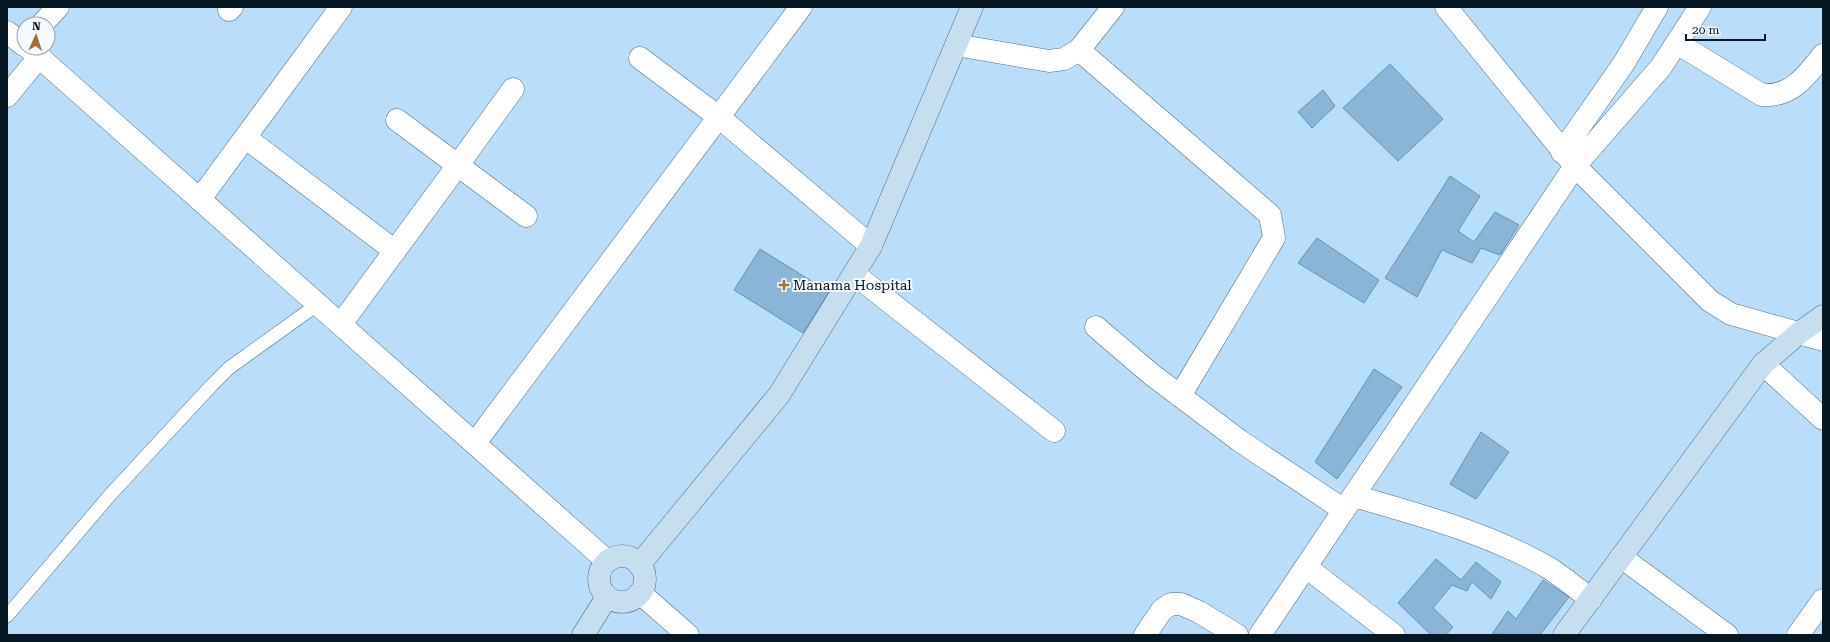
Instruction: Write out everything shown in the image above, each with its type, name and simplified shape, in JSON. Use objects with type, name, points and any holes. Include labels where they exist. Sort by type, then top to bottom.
[{"type":"street","points":[[50,16],[58,7]]},
{"type":"street","points":[[200,199],[341,7]]},
{"type":"street","points":[[475,443],[720,118],[801,7]]},
{"type":"street","points":[[639,565],[779,395],[871,246],[972,7]]},
{"type":"street","points":[[956,45],[1049,61],[1064,59],[1079,50],[1113,7]]},
{"type":"street","points":[[1446,7],[1568,159],[1710,301],[1731,314],[1823,340]]},
{"type":"street","points":[[1260,635],[1349,503],[1568,159],[1657,7]]},
{"type":"street","points":[[1568,159],[1661,67],[1700,7]]},
{"type":"street","points":[[1677,43],[1762,95],[1774,96],[1786,91],[1804,78],[1823,55]]},
{"type":"street","points":[[1079,50],[1270,215],[1274,238],[1180,396]]},
{"type":"street","points":[[7,96],[20,56]]},
{"type":"street","points":[[37,56],[200,199],[607,561]]},
{"type":"street","points":[[640,58],[720,118],[871,246]]},
{"type":"street","points":[[341,324],[513,89]]},
{"type":"street","points":[[397,120],[526,216]]},
{"type":"street","points":[[246,138],[395,251]]},
{"type":"street","points":[[854,274],[1054,431]]},
{"type":"street","points":[[1564,635],[1763,364],[1799,333],[1823,316]]},
{"type":"street","points":[[1096,327],[1151,374],[1240,441],[1349,503],[1447,523],[1514,550],[1550,569],[1591,599]]},
{"type":"street","points":[[1763,364],[1823,419]]},
{"type":"street","points":[[622,556],[630,558],[639,565],[645,575],[645,583],[640,593],[632,600],[617,602],[607,597],[600,589],[598,581],[602,567],[607,561],[622,556]]},
{"type":"street","points":[[1622,557],[1726,635]]},
{"type":"street","points":[[1306,566],[1394,635]]},
{"type":"street","points":[[640,593],[688,635]]},
{"type":"street","points":[[583,635],[607,597]]},
{"type":"street","points":[[1798,635],[1823,600]]},
{"type":"street","points":[[1146,635],[1162,610],[1171,604],[1181,604],[1199,612],[1237,635]]},
{"type":"lane","points":[[7,616],[110,495],[210,386],[229,368],[318,304]]},
{"type":"building","points":[[1390,64],[1443,119],[1398,161],[1343,108]]},
{"type":"building","points":[[1323,90],[1335,106],[1312,128],[1298,112]]},
{"type":"building","points":[[1450,176],[1480,196],[1458,231],[1474,242],[1495,212],[1519,225],[1500,255],[1481,248],[1472,263],[1442,250],[1417,297],[1385,278]]},
{"type":"building","points":[[1317,238],[1379,280],[1364,303],[1298,263]]},
{"type":"building","points":[[760,249],[829,292],[803,333],[734,290]]},
{"type":"building","points":[[1374,369],[1402,387],[1337,479],[1315,462]]},
{"type":"building","points":[[1481,432],[1509,452],[1476,499],[1450,484]]},
{"type":"building","points":[[1436,559],[1461,580],[1476,562],[1501,582],[1491,599],[1472,582],[1467,591],[1452,585],[1433,608],[1453,627],[1446,635],[1431,635],[1398,603]]},
{"type":"building","points":[[1543,580],[1569,597],[1540,635],[1492,634],[1508,611],[1516,619]]},
{"type":"place","name":"Manama Hospital","points":[[784,285]]}]
